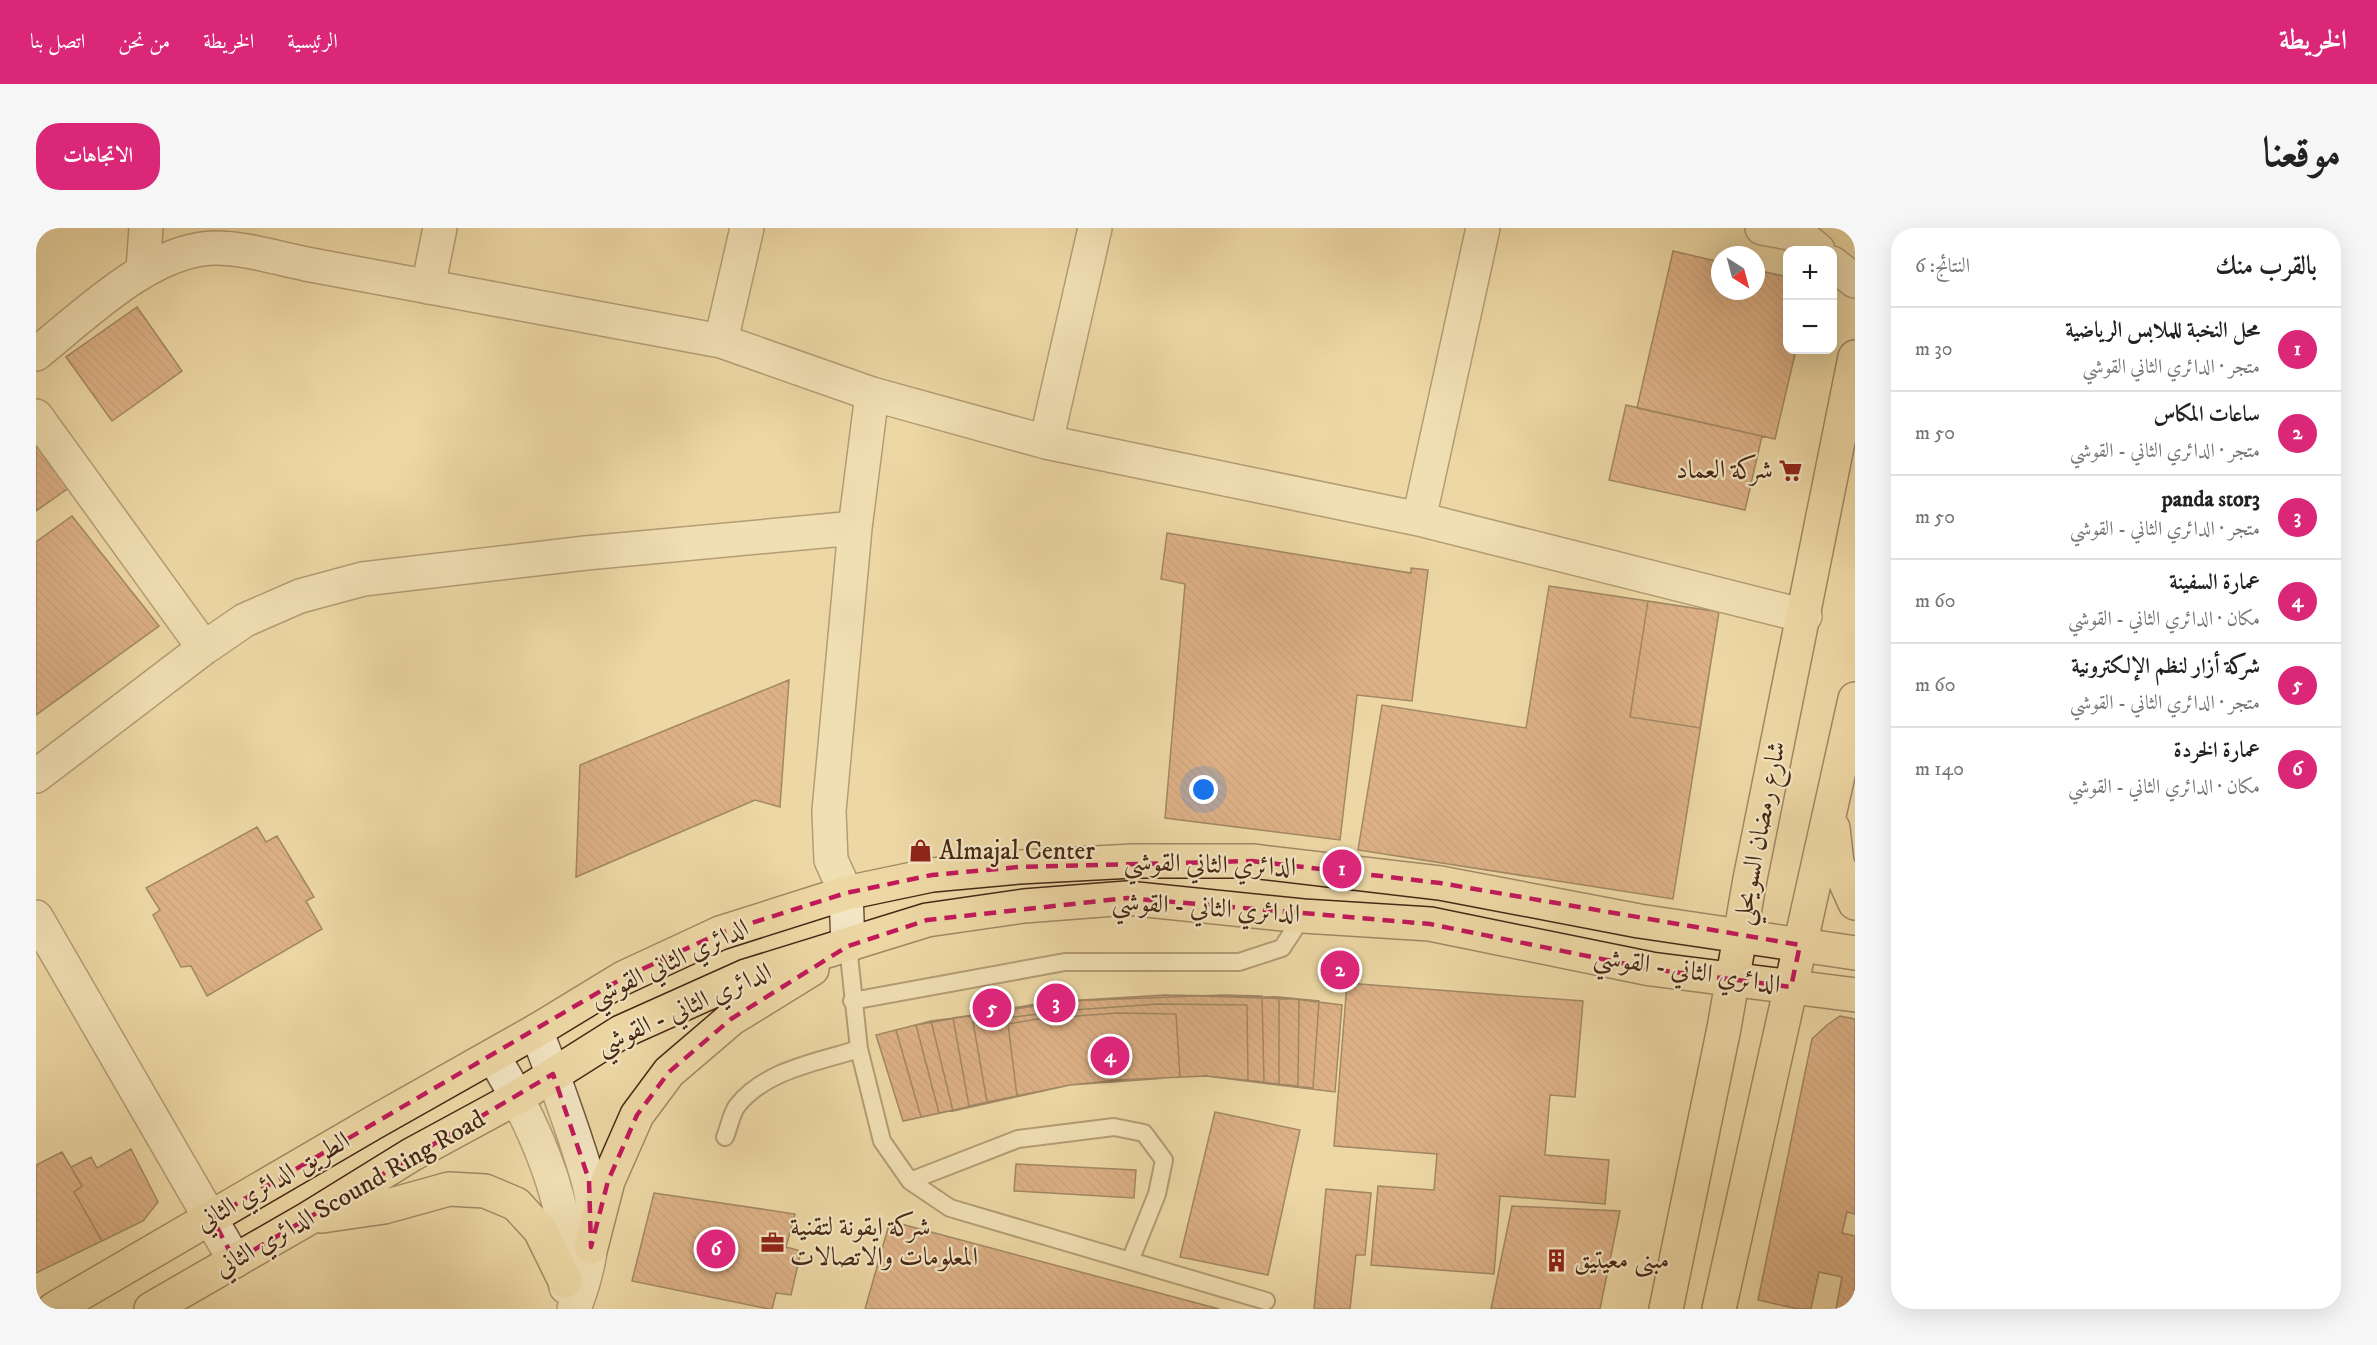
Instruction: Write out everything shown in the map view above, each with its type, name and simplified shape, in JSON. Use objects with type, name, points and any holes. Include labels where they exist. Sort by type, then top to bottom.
[{"type":"main road","name":"شارع رمضان السويحلي","points":[[1666,1309],[1855,357]]},
{"type":"main road","points":[[1720,1309],[1855,699]]},
{"type":"main road","points":[[1839,773],[1833,829],[1837,864],[1855,903]]},
{"type":"main road","name":"الدائري الثاني القوشي","points":[[493,1056],[623,978],[720,933],[846,893],[932,875],[1019,867],[1133,861],[1252,861],[1440,883],[1639,921],[1855,953]]},
{"type":"main road","name":"الدائري الثاني - القوشي","points":[[518,1097],[621,1032],[746,976],[927,920],[1024,906],[1127,898],[1303,916],[1430,924],[1651,969],[1855,995]]},
{"type":"main road","points":[[591,1247],[608,1181],[637,1115],[669,1072],[731,1019],[848,946]]},
{"type":"main road","name":"الطريق الدائري الثاني","points":[[54,1309],[493,1056]]},
{"type":"main road","name":"الدائري الثاني Scound Ring Road","points":[[151,1309],[309,1218],[411,1155],[518,1097]]},
{"type":"main road","points":[[309,1218],[384,1207],[449,1189],[485,1191],[516,1204],[540,1230],[570,1300]]},
{"type":"street","points":[[142,270],[146,228]]},
{"type":"street","points":[[428,287],[440,228]]},
{"type":"street","points":[[721,341],[747,228]]},
{"type":"street","points":[[1046,442],[1095,228]]},
{"type":"street","points":[[1419,519],[1483,228]]},
{"type":"street","points":[[1762,228],[1811,238]]},
{"type":"street","points":[[36,354],[142,270],[176,256],[214,248],[253,252],[721,341],[872,394],[1046,442],[1419,519],[1804,616]]},
{"type":"street","points":[[1837,266],[1855,281]]},
{"type":"street","points":[[848,946],[846,893],[831,860],[829,811],[855,528],[872,394]]},
{"type":"street","points":[[36,416],[204,648]]},
{"type":"street","points":[[36,776],[204,648],[245,620],[300,596],[363,579],[586,553],[855,528]]},
{"type":"street","points":[[36,917],[235,1261]]},
{"type":"street","points":[[536,1031],[589,1180],[593,1214],[591,1247],[584,1283],[570,1300]]},
{"type":"street","points":[[493,1056],[518,1097],[555,1186],[563,1219],[570,1300]]},
{"type":"lane","points":[[852,1001],[1065,962],[1239,962],[1282,948],[1303,916]]},
{"type":"lane","points":[[848,946],[852,1001],[859,1049],[882,1141],[910,1181],[950,1208],[1266,1301]]},
{"type":"lane","points":[[725,1137],[735,1108],[753,1090],[778,1075],[859,1049]]},
{"type":"lane","points":[[910,1181],[1018,1139],[1114,1127],[1144,1133],[1164,1160],[1156,1194],[1130,1261]]},
{"type":"highlighted area","points":[[1252,861],[1440,883],[1800,945],[1791,987],[1651,969],[1430,924],[1127,898],[927,920],[848,946],[731,1019],[669,1072],[637,1115],[608,1181],[591,1247],[589,1180],[553,1074],[235,1261],[212,1218],[623,978],[720,933],[846,893],[932,875],[1019,867]]},
{"type":"building","points":[[1673,251],[1711,260],[1711,300],[1765,300],[1765,272],[1783,276],[1783,354],[1795,354],[1775,439],[1637,408]]},
{"type":"building","points":[[137,307],[182,371],[112,421],[66,357]]},
{"type":"building","points":[[1626,405],[1762,436],[1745,510],[1609,480]]},
{"type":"building","points":[[36,421],[70,487],[36,511]]},
{"type":"building","points":[[72,516],[159,626],[36,715],[36,542]]},
{"type":"building","points":[[1167,533],[1411,573],[1411,568],[1428,570],[1412,701],[1357,695],[1340,840],[1165,818],[1185,584],[1161,579]]},
{"type":"building","points":[[1549,586],[1719,612],[1673,899],[1358,850],[1382,705],[1526,728]]},
{"type":"building","points":[[1648,601],[1719,612],[1700,728],[1630,717]]},
{"type":"building","points":[[789,680],[780,807],[755,800],[576,877],[580,765]]},
{"type":"building","points":[[257,827],[266,842],[277,836],[314,897],[306,901],[322,929],[207,996],[191,966],[181,967],[153,915],[160,910],[146,888]]},
{"type":"building","points":[[1347,983],[1583,1001],[1575,1097],[1550,1095],[1545,1155],[1609,1160],[1605,1204],[1500,1196],[1494,1274],[1371,1265],[1378,1186],[1434,1190],[1437,1154],[1334,1146]]},
{"type":"building","points":[[1165,995],[1279,997],[1342,1005],[1335,1092],[1206,1076],[1117,1080],[1070,1085],[903,1121],[876,1035],[931,1021],[994,1013],[1047,1002]]},
{"type":"building","points":[[1165,995],[1279,997],[1319,1001],[1313,1088],[1206,1076],[1117,1080],[1070,1085],[921,1117],[896,1030],[931,1021],[994,1013],[1047,1002]]},
{"type":"building","points":[[1165,995],[1299,999],[1298,1086],[1206,1076],[1117,1080],[1070,1085],[939,1113],[916,1025],[1047,1002]]},
{"type":"building","points":[[1165,995],[1279,997],[1279,1084],[1206,1076],[1117,1080],[1070,1085],[953,1111],[931,1021],[994,1013],[1047,1002]]},
{"type":"building","points":[[1223,995],[1262,996],[1264,1082],[1206,1076],[1117,1080],[1070,1085],[969,1106],[953,1018],[1069,1001]]},
{"type":"building","points":[[1158,1004],[1247,1005],[1248,1081],[1206,1076],[1117,1080],[1070,1085],[987,1102],[973,1022],[1073,1010]]},
{"type":"building","points":[[1117,1013],[1176,1014],[1180,1077],[1070,1085],[1017,1096],[1008,1024],[1038,1019]]},
{"type":"building","points":[[1840,1016],[1855,1019],[1855,1214],[1847,1212],[1842,1233],[1855,1236],[1855,1309],[1836,1309],[1842,1277],[1819,1272],[1811,1309],[1798,1309],[1758,1300],[1812,1039]]},
{"type":"building","points":[[1215,1112],[1300,1130],[1268,1275],[1180,1257]]},
{"type":"building","points":[[131,1149],[158,1202],[143,1221],[102,1241],[74,1192],[82,1186],[71,1167],[91,1157],[97,1168]]},
{"type":"building","points":[[62,1152],[82,1186],[74,1192],[102,1241],[36,1273],[36,1165]]},
{"type":"building","points":[[1016,1164],[1136,1170],[1134,1198],[1014,1191]]},
{"type":"building","points":[[1326,1189],[1371,1193],[1365,1255],[1356,1255],[1350,1309],[1314,1309]]},
{"type":"building","points":[[654,1193],[795,1214],[786,1247],[801,1251],[791,1295],[776,1293],[772,1309],[769,1309],[632,1281]]},
{"type":"building","name":"مبنى معيتيق","points":[[1512,1206],[1620,1211],[1600,1309],[1491,1309]]},
{"type":"building","points":[[890,1221],[1219,1309],[865,1309]]},
{"type":"place","name":"شركة العماد","points":[[1791,470]]},
{"type":"place","name":"Almajal Center","points":[[921,851]]},
{"type":"place","name":"محل النخبة للملابس الرياضية","points":[[1342,869]]},
{"type":"place","name":"ساعات المكاس","points":[[1340,970]]},
{"type":"place","name":"panda stor3","points":[[1056,1003]]},
{"type":"place","name":"شركة أزار لنظم الإلكترونية","points":[[992,1008]]},
{"type":"place","name":"عمارة السفينة","points":[[1110,1056]]},
{"type":"place","name":"شركة ايقونة لتقنية المعلومات والاتصالات","points":[[772,1242]]},
{"type":"place","name":"عمارة الخردة","points":[[716,1249]]},
{"type":"place","name":"مبنى معيتيق","points":[[1556,1260]]}]
